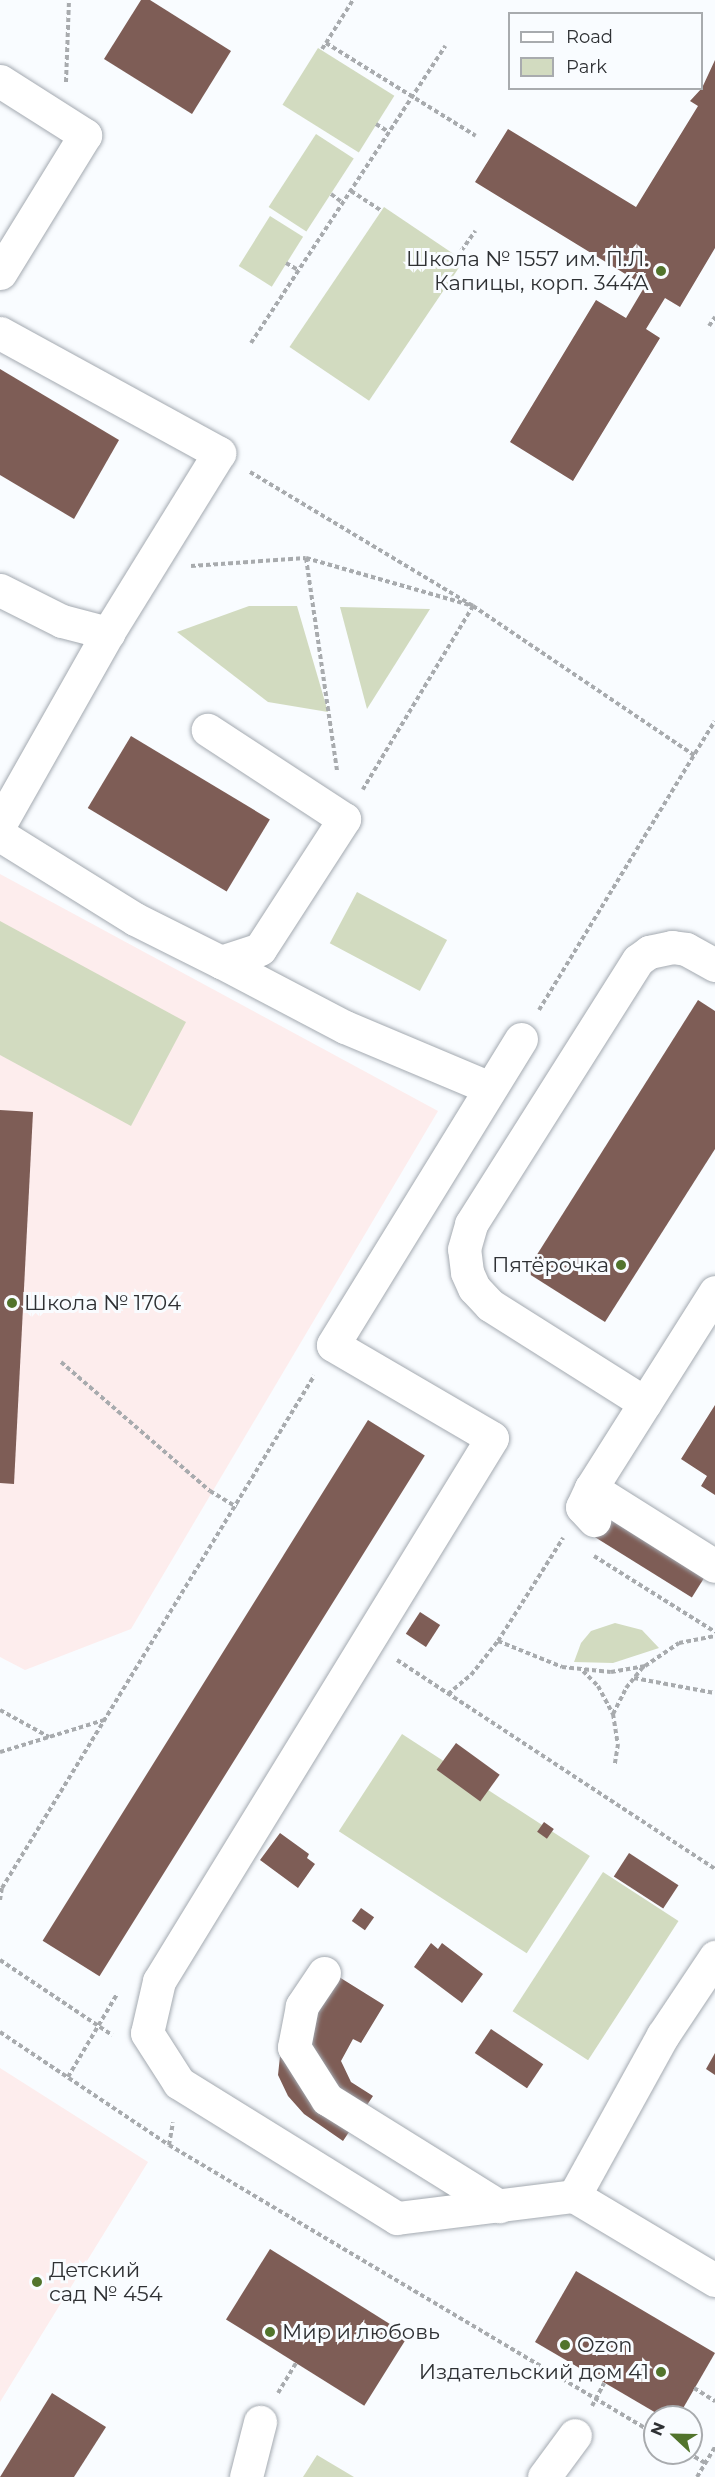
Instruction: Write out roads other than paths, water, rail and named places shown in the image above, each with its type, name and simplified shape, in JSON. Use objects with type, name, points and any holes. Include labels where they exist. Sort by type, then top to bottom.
[{"type":"lane","points":[[0,81],[85,135],[0,273]]},
{"type":"lane","points":[[0,333],[219,453],[108,633],[0,824]]},
{"type":"lane","points":[[0,590],[62,621],[108,633]]},
{"type":"lane","points":[[208,730],[344,819],[260,949],[220,962]]},
{"type":"lane","points":[[0,835],[135,919],[345,1027],[490,1088]]},
{"type":"lane","points":[[645,1403],[490,1305],[474,1288],[467,1272],[464,1249],[471,1224],[638,960],[649,952],[672,947],[686,949],[715,965]]},
{"type":"lane","points":[[521,1038],[333,1345],[492,1438],[159,1981],[147,2033],[179,2083],[397,2218],[574,2196],[715,2280]]},
{"type":"lane","points":[[583,1531],[582,1507],[591,1488],[714,1295]]},
{"type":"lane","points":[[591,1488],[715,1566]]},
{"type":"lane","points":[[574,2196],[663,2035],[715,1957]]},
{"type":"lane","points":[[324,1973],[302,2006],[294,2047],[327,2099],[500,2206]]},
{"type":"lane","points":[[246,2477],[260,2422]]},
{"type":"lane","points":[[544,2477],[575,2435]]},
{"type":"place","name":"Школа № 1557 им. П.Л. Капицы, корп. 344А","points":[[661,271]]},
{"type":"place","name":"Пятёрочка","points":[[621,1265]]},
{"type":"place","name":"Школа № 1704","points":[[12,1303]]},
{"type":"place","name":"Детский сад № 454","points":[[37,2282]]},
{"type":"place","name":"Мир и любовь","points":[[270,2332]]},
{"type":"place","name":"Ozon","points":[[565,2345]]},
{"type":"place","name":"Издательский дом 41","points":[[661,2372]]}]
